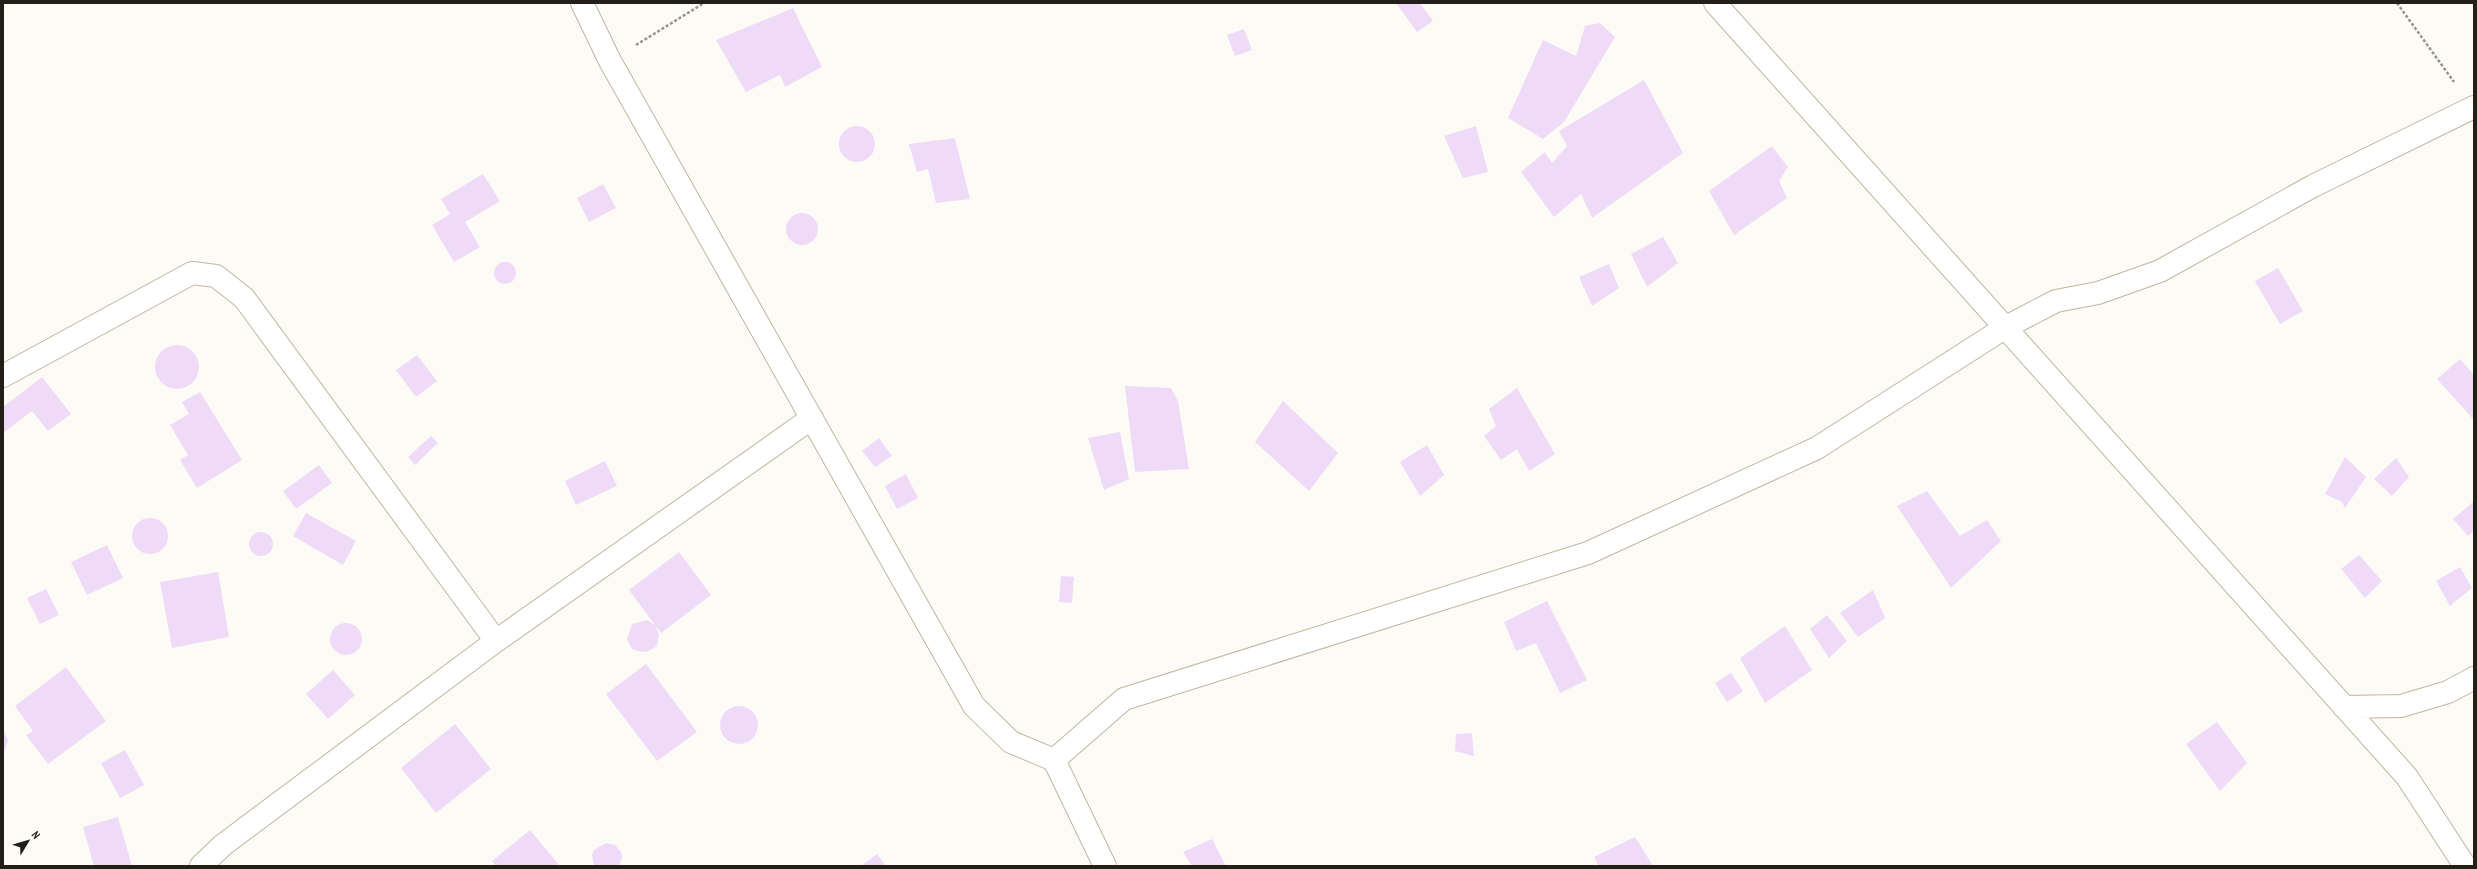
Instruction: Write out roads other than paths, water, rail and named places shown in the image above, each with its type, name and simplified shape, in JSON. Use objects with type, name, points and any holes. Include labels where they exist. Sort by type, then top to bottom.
[{"type":"street","points":[[582,3],[610,61],[974,706],[1011,742],[1054,760],[1105,866]]},
{"type":"street","points":[[1715,3],[2006,327],[2407,778],[2465,866]]},
{"type":"street","points":[[1054,760],[1124,699],[1588,553],[1817,448],[2006,327],[2056,301],[2098,293],[2160,271],[2312,186],[2473,107]]},
{"type":"street","points":[[3,376],[192,273],[216,276],[244,298],[496,641]]},
{"type":"street","points":[[200,866],[223,846],[496,641],[812,418]]},
{"type":"street","points":[[2344,707],[2401,706],[2448,692],[2474,678]]}]
